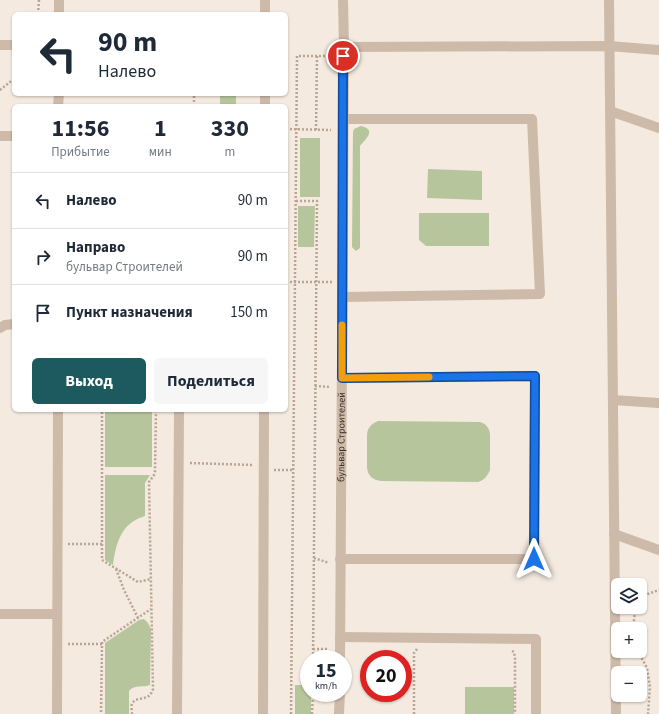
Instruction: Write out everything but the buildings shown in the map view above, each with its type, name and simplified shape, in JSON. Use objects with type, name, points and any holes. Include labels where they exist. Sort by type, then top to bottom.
[{"type":"street","points":[[59,0],[59,12]]},
{"type":"street","points":[[265,0],[265,12]]},
{"type":"street","name":"бульвар Строителей","points":[[340,650],[344,52],[343,0]]},
{"type":"street","points":[[609,0],[608,46],[610,111],[616,714]]},
{"type":"street","points":[[0,45],[12,44]]},
{"type":"street","points":[[344,52],[608,46],[659,50]]},
{"type":"street","points":[[610,111],[659,128]]},
{"type":"street","points":[[342,297],[540,294],[532,119],[343,119]]},
{"type":"street","points":[[0,136],[12,136]]},
{"type":"street","points":[[0,328],[5,325],[12,324]]},
{"type":"street","points":[[340,563],[457,559],[534,559],[535,376],[342,378]]},
{"type":"street","points":[[613,400],[659,403]]},
{"type":"street","points":[[57,714],[58,412]]},
{"type":"street","points":[[177,714],[179,412]]},
{"type":"street","points":[[263,714],[264,412]]},
{"type":"street","points":[[614,534],[659,550]]},
{"type":"street","points":[[0,614],[57,614]]},
{"type":"street","points":[[340,637],[536,639],[536,714]]},
{"type":"street","points":[[340,702],[340,714]]},
{"type":"path","points":[[38,0],[38,12]]},
{"type":"path","points":[[291,714],[297,56],[317,56],[344,52]]},
{"type":"path","points":[[316,130],[317,56]]},
{"type":"path","points":[[0,90],[12,81]]},
{"type":"path","points":[[288,129],[343,130]]},
{"type":"path","points":[[296,201],[317,201],[313,649],[318,650]]},
{"type":"path","points":[[288,282],[342,282]]},
{"type":"path","points":[[102,412],[102,560],[138,582],[151,578]]},
{"type":"path","points":[[132,714],[132,704],[134,701],[147,698],[150,696],[153,689],[149,482],[155,471],[156,412]]},
{"type":"path","points":[[179,463],[294,470]]},
{"type":"path","points":[[57,544],[102,544]]},
{"type":"path","points":[[314,558],[340,563]]},
{"type":"path","points":[[116,568],[124,590],[138,618]]},
{"type":"path","points":[[647,594],[659,590]]},
{"type":"path","points":[[101,714],[102,642],[152,609]]},
{"type":"path","points":[[57,644],[102,644]]},
{"type":"path","points":[[414,714],[414,653],[418,648],[424,648]]},
{"type":"path","points":[[509,648],[514,652],[515,658],[515,714]]},
{"type":"path","points":[[642,658],[647,668],[650,687],[648,714]]},
{"type":"path","points":[[312,714],[313,702]]},
{"type":"green space","points":[[220,96],[236,96],[236,104],[220,104]]},
{"type":"green space","points":[[361,126],[369,130],[369,133],[367,138],[360,146],[360,248],[356,251],[352,247],[353,132],[354,129]]},
{"type":"green space","points":[[300,138],[320,138],[320,197],[300,197]]},
{"type":"green space","points":[[428,169],[482,171],[482,200],[427,198]]},
{"type":"green space","points":[[298,206],[315,206],[314,247],[298,247]]},
{"type":"green space","points":[[419,213],[489,213],[489,246],[426,246],[419,240]]},
{"type":"green space","points":[[105,412],[152,412],[152,467],[105,467]]},
{"type":"green space","points":[[378,421],[480,422],[486,425],[490,434],[490,470],[488,475],[478,482],[376,480],[371,477],[367,468],[367,436],[370,427],[373,423]]},
{"type":"green space","points":[[105,475],[150,475],[145,483],[145,516],[130,524],[121,535],[116,549],[113,565],[105,560]]},
{"type":"green space","points":[[144,619],[151,629],[150,685],[136,687],[129,691],[129,714],[105,714],[105,643],[139,620]]},
{"type":"green space","points":[[295,685],[300,685],[300,702],[311,702],[311,714],[295,714]]},
{"type":"green space","points":[[465,687],[514,687],[514,714],[465,714]]},
{"type":"slow traffic","points":[[342,325],[342,378],[429,377]]},
{"type":"route","points":[[343,56],[342,378],[535,376],[534,559]]}]
